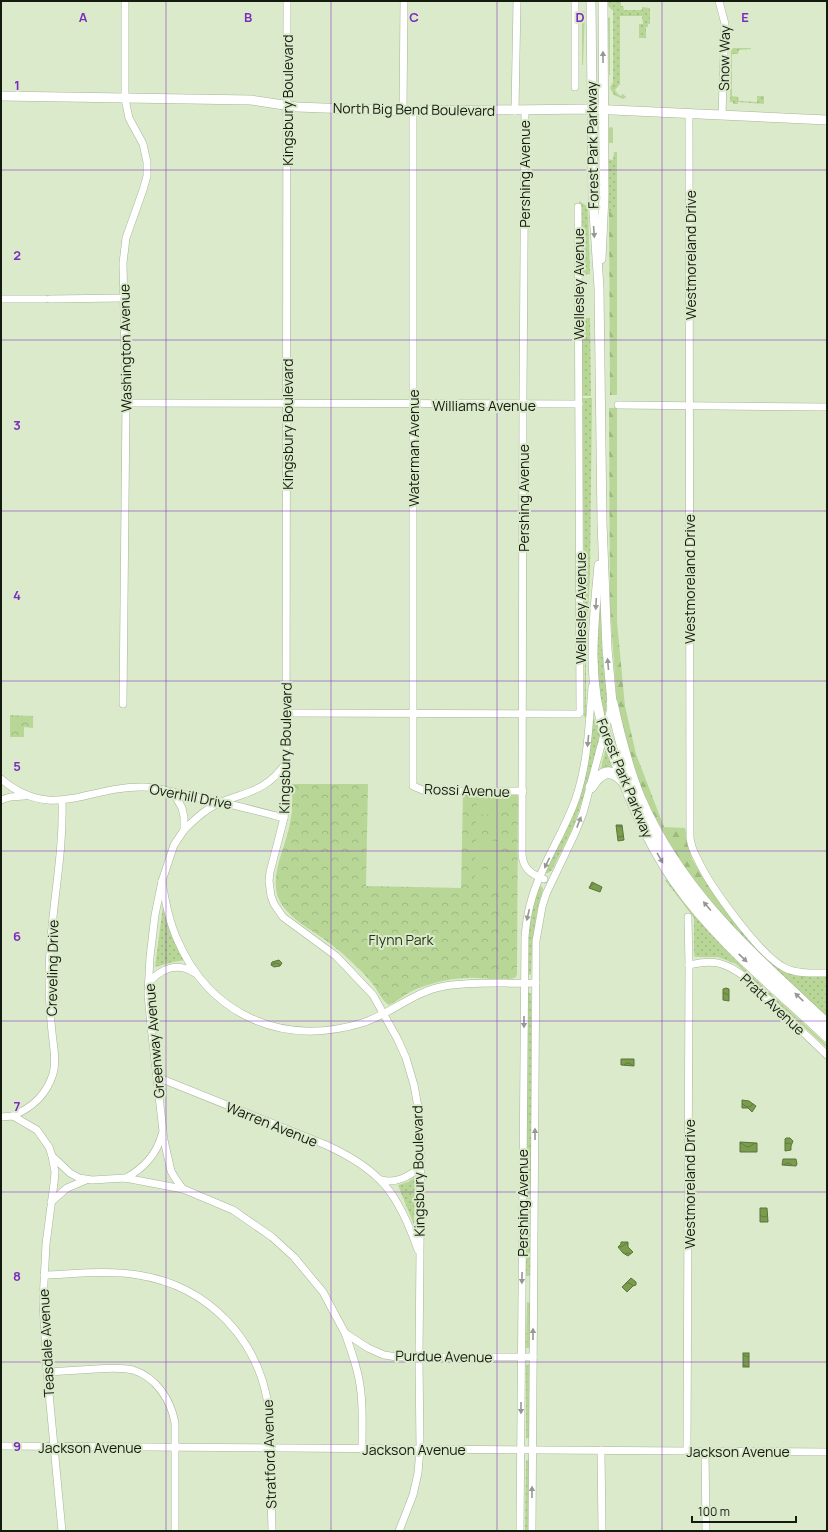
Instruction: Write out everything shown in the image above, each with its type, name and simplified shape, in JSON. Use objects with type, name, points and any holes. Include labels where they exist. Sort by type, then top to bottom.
[{"type":"highway","name":"Forest Park Parkway","points":[[612,703],[622,748],[630,774],[650,821],[675,864],[705,904],[734,936],[827,1024]]},
{"type":"highway","name":"Forest Park Parkway","points":[[605,733],[643,827],[671,875],[686,896],[726,942],[827,1036]]},
{"type":"highway","points":[[591,787],[599,776],[608,772],[616,775],[624,782]]},
{"type":"main road","name":"Forest Park Parkway","points":[[591,1],[593,208],[599,288],[602,523],[607,649],[612,703]]},
{"type":"main road","name":"Forest Park Parkway","points":[[599,288],[604,226],[603,1]]},
{"type":"main road","name":"North Big Bend Boulevard","points":[[1,96],[251,100],[288,107],[408,110],[520,111],[591,109],[827,120]]},
{"type":"main road","name":"Forest Park Parkway","points":[[602,523],[596,592],[593,674],[596,700],[605,733]]},
{"type":"street","name":"Washington Avenue","points":[[123,704],[126,403],[123,263],[126,238],[147,176],[147,162],[143,144],[129,118],[125,99],[125,1]]},
{"type":"street","name":"Kingsbury Boulevard","points":[[287,1],[286,763],[284,818],[270,872],[269,888],[274,904],[283,917],[336,956],[372,995],[384,1014],[406,1058],[414,1085],[418,1106],[421,1167],[419,1358],[420,1449],[418,1474],[413,1495],[399,1531]]},
{"type":"street","name":"Waterman Avenue","points":[[404,1],[408,110],[413,405],[413,786]]},
{"type":"street","name":"Pershing Avenue","points":[[517,1],[520,111],[523,404],[523,860],[528,870],[540,878],[550,882]]},
{"type":"street","points":[[575,1],[576,87]]},
{"type":"street","name":"Snow Way","points":[[719,1],[725,24],[722,115]]},
{"type":"street","name":"Westmoreland Drive","points":[[689,114],[690,838],[697,860],[726,905],[775,962],[786,969],[800,972],[827,973]]},
{"type":"street","name":"Wellesley Avenue","points":[[286,713],[580,713],[578,207]]},
{"type":"street","points":[[1,299],[124,298]]},
{"type":"street","name":"Williams Avenue","points":[[126,403],[413,405],[579,404]]},
{"type":"street","points":[[618,405],[827,407]]},
{"type":"street","name":"Pershing Avenue","points":[[520,1531],[524,950],[526,922],[532,898],[566,824],[582,777],[588,746],[593,674]]},
{"type":"street","name":"Pershing Avenue","points":[[532,1531],[536,941],[542,907],[550,882],[575,833],[591,787],[612,703]]},
{"type":"street","name":"Greenway Avenue","points":[[183,1189],[174,1178],[171,1170],[162,1130],[150,1026],[150,957],[155,915],[162,881],[174,845],[184,830],[196,818],[223,802],[257,790],[274,777],[286,763]]},
{"type":"street","name":"Overhill Drive","points":[[1,779],[13,789],[27,796]]},
{"type":"street","name":"Rossi Avenue","points":[[413,786],[425,791],[522,791]]},
{"type":"street","name":"Overhill Drive","points":[[1,800],[19,795],[48,801],[62,801],[116,789],[143,787],[162,789],[223,802],[284,818]]},
{"type":"street","points":[[174,792],[182,808],[184,830]]},
{"type":"street","name":"Creveling Drive","points":[[12,1116],[25,1110],[42,1096],[49,1084],[55,1061],[50,1010],[49,976],[52,917],[61,851],[62,801]]},
{"type":"street","points":[[162,881],[169,917],[177,940],[195,973],[215,994],[254,1021],[289,1030],[326,1030],[363,1023],[384,1014],[422,992],[445,986],[470,983],[536,983]]},
{"type":"street","name":"Westmoreland Drive","points":[[688,917],[688,1451]]},
{"type":"street","name":"Pratt Avenue","points":[[689,965],[702,962],[713,962],[733,968],[745,977],[827,1054]]},
{"type":"street","points":[[149,982],[160,972],[172,967],[184,967],[195,973]]},
{"type":"street","name":"Warren Avenue","points":[[157,1077],[346,1154],[364,1166],[381,1180],[400,1205],[420,1255]]},
{"type":"street","points":[[1,1117],[12,1116],[37,1130],[49,1147],[52,1156],[79,1178],[88,1180],[125,1178],[183,1189],[233,1210],[272,1237],[294,1257],[323,1292],[345,1333],[353,1357],[361,1392],[362,1448]]},
{"type":"street","name":"Greenway Avenue","points":[[125,1178],[142,1167],[151,1158],[160,1139],[162,1130]]},
{"type":"street","name":"Teasdale Avenue","points":[[52,1156],[55,1172],[46,1244],[43,1302],[53,1446],[62,1531]]},
{"type":"street","points":[[381,1180],[391,1182],[404,1178],[421,1167]]},
{"type":"street","points":[[51,1202],[67,1188],[88,1180]]},
{"type":"street","name":"Stratford Avenue","points":[[44,1275],[117,1273],[154,1278],[171,1283],[191,1292],[211,1306],[231,1324],[245,1343],[257,1364],[267,1395],[272,1531]]},
{"type":"street","name":"Purdue Avenue","points":[[345,1333],[368,1348],[384,1355],[397,1357],[533,1357]]},
{"type":"street","points":[[47,1372],[120,1368],[133,1370],[155,1383],[169,1402],[175,1423],[175,1531]]},
{"type":"street","name":"Jackson Avenue","points":[[1,1446],[827,1452]]},
{"type":"street","points":[[601,1450],[602,1531]]},
{"type":"street","points":[[705,1451],[706,1531]]},
{"type":"green space","points":[[608,1],[621,1],[621,6],[623,6],[624,10],[642,10],[642,7],[650,8],[650,24],[646,27],[646,38],[639,38],[639,24],[643,24],[642,16],[620,16],[620,84],[615,90],[621,96],[623,94],[626,97],[623,99],[614,95],[610,88],[613,82],[613,11],[608,6]]},
{"type":"green space","points":[[582,11],[585,12],[583,65],[582,65]]},
{"type":"green space","points":[[610,17],[610,75],[609,75],[608,18]]},
{"type":"green space","points":[[733,48],[751,49],[739,50],[738,54],[732,54],[732,96],[738,97],[739,101],[757,102],[757,96],[764,96],[764,104],[738,102],[738,104],[733,104],[733,102],[730,102],[731,50]]},
{"type":"green space","points":[[609,128],[613,128],[613,143],[609,143]]},
{"type":"green space","points":[[614,152],[617,152],[617,212],[609,212],[608,159],[613,160]]},
{"type":"green space","points":[[579,201],[587,206],[588,209],[590,274],[581,275],[581,205],[579,205]]},
{"type":"green space","points":[[609,212],[617,212],[617,395],[610,395]]},
{"type":"green space","points":[[582,315],[586,315],[586,318],[590,318],[591,396],[582,396]]},
{"type":"green space","points":[[582,398],[592,398],[590,571],[586,658],[586,717],[584,717],[585,657]]},
{"type":"green space","points":[[609,408],[617,408],[617,622],[625,706],[636,754],[664,827],[685,828],[692,859],[703,877],[745,934],[742,937],[726,921],[678,861],[639,786],[617,707],[610,606]]},
{"type":"green space","points":[[601,582],[602,650],[607,701],[605,718],[601,709],[596,653]]},
{"type":"green space","points":[[10,715],[33,716],[33,728],[24,727],[24,737],[10,737]]},
{"type":"green space","points":[[594,719],[601,735],[586,789],[574,825],[552,870],[546,873],[546,870],[575,810],[590,748],[592,721]]},
{"type":"green space","points":[[606,751],[613,768],[601,768]]},
{"type":"green space","name":"Flynn Park","points":[[292,784],[368,784],[366,886],[461,888],[463,793],[516,794],[518,796],[516,977],[504,980],[472,978],[445,980],[410,992],[389,1005],[386,1003],[372,983],[355,965],[331,944],[292,916],[279,900],[276,890],[276,879],[280,856],[291,818]]},
{"type":"green space","points":[[477,803],[502,803],[501,815],[476,814]]},
{"type":"green space","points":[[476,817],[501,818],[501,829],[476,829]]},
{"type":"green space","points":[[476,840],[500,841],[500,852],[475,852]]},
{"type":"green space","points":[[475,855],[500,855],[500,867],[475,866]]},
{"type":"green space","points":[[475,869],[500,870],[499,881],[475,881]]},
{"type":"green space","points":[[669,879],[689,908],[717,940],[763,986],[827,1045],[827,1048],[736,964],[718,957],[695,957],[694,918],[665,880]]},
{"type":"green space","points":[[540,886],[543,889],[537,910],[534,931],[531,974],[528,975],[528,929]]},
{"type":"green space","points":[[163,906],[185,960],[155,967]]},
{"type":"green space","points":[[745,934],[764,955],[780,968],[798,975],[827,977],[827,1017],[742,937]]},
{"type":"green space","points":[[528,992],[531,994],[531,1276],[525,1276]]},
{"type":"green space","points":[[415,1177],[414,1225],[398,1185],[408,1182]]},
{"type":"green space","points":[[527,1302],[530,1303],[530,1348],[526,1348]]},
{"type":"green space","points":[[528,1364],[531,1366],[531,1438],[526,1438],[526,1366]]},
{"type":"green space","points":[[526,1461],[530,1461],[529,1531],[525,1531]]},
{"type":"water","points":[[616,825],[622,825],[624,840],[618,841]]},
{"type":"water","points":[[592,882],[602,887],[600,892],[589,888]]},
{"type":"water","points":[[279,960],[282,963],[280,966],[274,967],[271,965],[272,962]]},
{"type":"water","points":[[723,989],[729,989],[729,1001],[723,1000]]},
{"type":"water","points":[[621,1059],[634,1059],[634,1066],[621,1065]]},
{"type":"water","points":[[742,1100],[749,1101],[756,1106],[752,1112],[748,1108],[742,1108]]},
{"type":"water","points":[[790,1138],[793,1141],[791,1150],[785,1151],[785,1139]]},
{"type":"water","points":[[740,1142],[757,1143],[757,1152],[740,1152]]},
{"type":"water","points":[[783,1159],[796,1159],[797,1164],[796,1166],[782,1165]]},
{"type":"water","points":[[760,1208],[767,1208],[768,1222],[760,1222]]},
{"type":"water","points":[[621,1242],[628,1242],[628,1247],[633,1252],[628,1256],[618,1247]]},
{"type":"water","points":[[631,1278],[636,1282],[636,1285],[627,1292],[622,1287]]},
{"type":"water","points":[[743,1353],[749,1353],[749,1367],[743,1367]]}]
